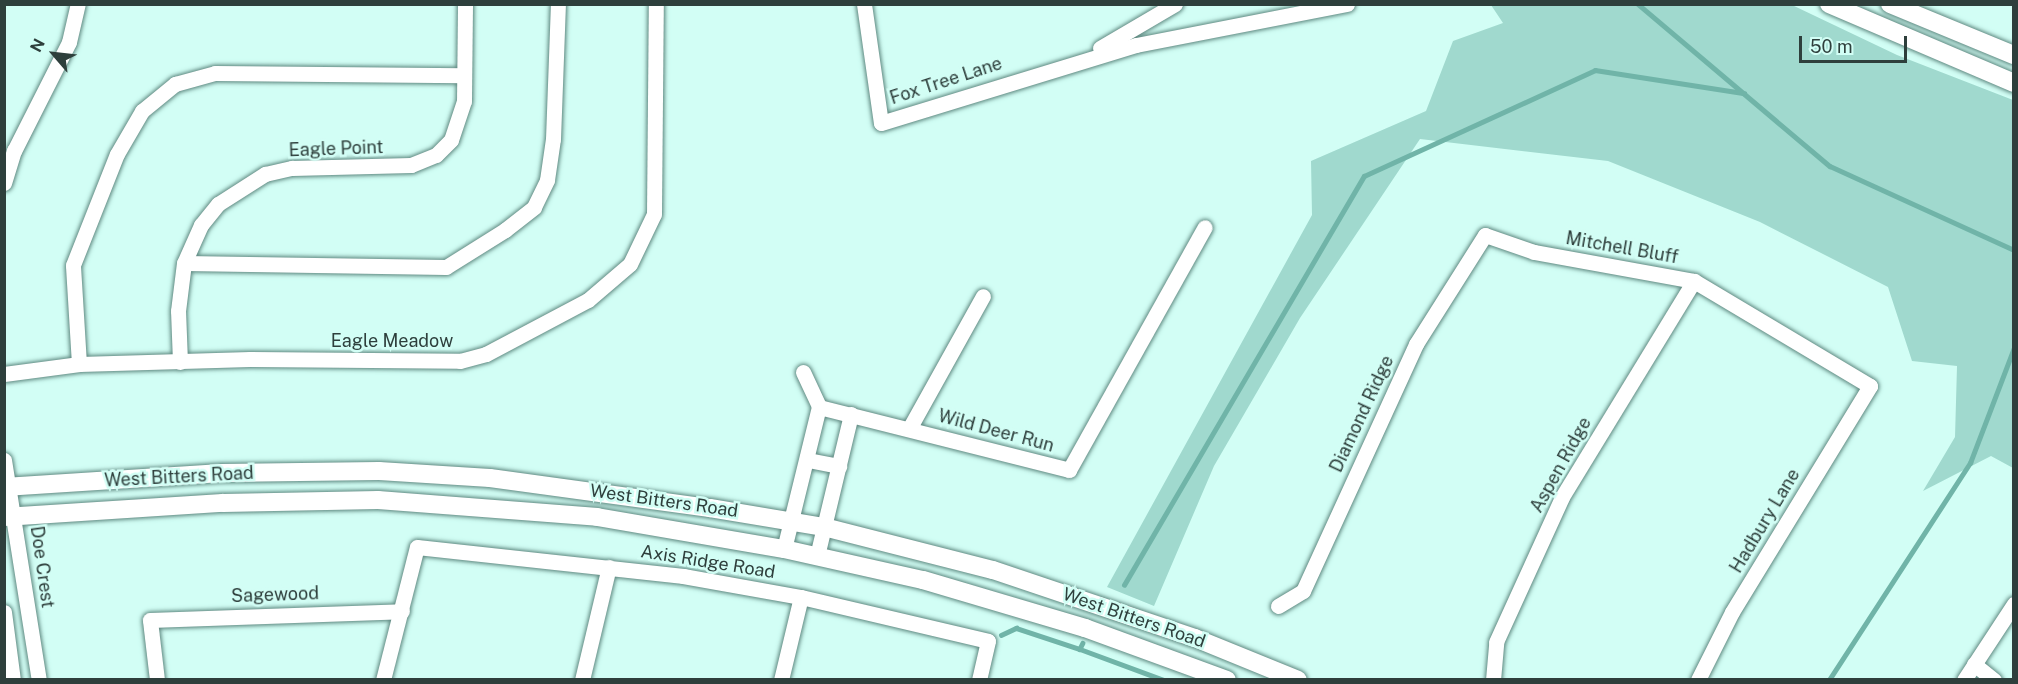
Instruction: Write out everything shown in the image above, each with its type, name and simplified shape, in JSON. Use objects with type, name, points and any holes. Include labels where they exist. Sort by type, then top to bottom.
[{"type":"main road","points":[[1829,4],[2013,83]]},
{"type":"main road","points":[[1890,4],[2013,55]]},
{"type":"main road","name":"West Bitters Road","points":[[7,487],[222,473],[379,471],[501,479],[791,522],[824,527],[993,570],[1195,638],[1298,680]]},
{"type":"main road","name":"West Bitters Road","points":[[10,516],[223,503],[378,501],[597,517],[784,549],[994,600],[1184,663],[1227,680]]},
{"type":"main road","points":[[1184,663],[1195,638]]},
{"type":"street","points":[[4,183],[14,151],[69,42],[78,4]]},
{"type":"street","name":"Eagle Point","points":[[180,362],[178,311],[184,263],[197,231],[218,204],[265,174],[291,168],[411,165],[436,154],[460,122],[464,75],[465,4]]},
{"type":"street","points":[[184,263],[446,267],[505,230],[534,207],[547,180],[554,139],[558,4]]},
{"type":"street","name":"Eagle Meadow","points":[[4,374],[79,364],[460,361],[486,354],[611,284],[638,252],[656,201],[657,4]]},
{"type":"street","name":"Fox Tree Lane","points":[[864,4],[881,123],[1068,63],[1207,29],[1347,4]]},
{"type":"street","name":"Fox Tree Lane","points":[[1068,63],[1175,4]]},
{"type":"street","points":[[79,364],[73,265],[117,154],[142,111],[175,84],[215,73],[464,75]]},
{"type":"street","name":"Wild Deer Run","points":[[819,407],[1069,471],[1205,226]]},
{"type":"street","name":"Mitchell Bluff","points":[[1485,235],[1534,252],[1694,281],[1870,386]]},
{"type":"street","name":"Diamond Ridge","points":[[1278,606],[1303,591],[1416,344],[1485,235]]},
{"type":"street","name":"Aspen Ridge","points":[[1493,680],[1496,642],[1562,497],[1694,281]]},
{"type":"street","points":[[909,429],[983,296]]},
{"type":"street","points":[[784,549],[808,460],[819,407],[803,372]]},
{"type":"street","name":"Hadbury Lane","points":[[1698,680],[1732,612],[1870,386]]},
{"type":"street","points":[[817,556],[851,414]]},
{"type":"street","name":"Doe Crest","points":[[4,460],[10,516],[39,680]]},
{"type":"street","points":[[808,460],[839,466]]},
{"type":"street","name":"Axis Ridge Road","points":[[402,611],[417,547],[609,567],[801,597],[988,641],[979,680]]},
{"type":"street","points":[[582,680],[609,567]]},
{"type":"street","points":[[781,680],[801,597]]},
{"type":"street","points":[[1964,680],[2013,604]]},
{"type":"street","points":[[383,680],[402,611]]},
{"type":"street","name":"Sagewood","points":[[157,680],[150,620],[402,611]]},
{"type":"street","points":[[4,612],[13,680]]},
{"type":"street","points":[[1974,664],[1994,680]]},
{"type":"green space","points":[[1491,5],[1792,5],[1897,55],[2013,100],[2013,468],[1991,456],[1923,491],[1955,437],[1957,366],[1912,361],[1888,287],[1760,222],[1608,161],[1420,139],[1300,318],[1214,466],[1154,606],[1107,587],[1312,215],[1311,161],[1426,111],[1453,41],[1503,23]]},
{"type":"waterway","points":[[1638,4],[1830,166],[2014,250]]},
{"type":"waterway","points":[[1124,585],[1364,176],[1595,70],[1744,93]]},
{"type":"waterway","points":[[1829,680],[1970,463],[2014,348]]},
{"type":"waterway","points":[[1001,635],[1016,628],[1080,649]]},
{"type":"waterway","points":[[1083,643],[1080,649],[1164,680]]}]
